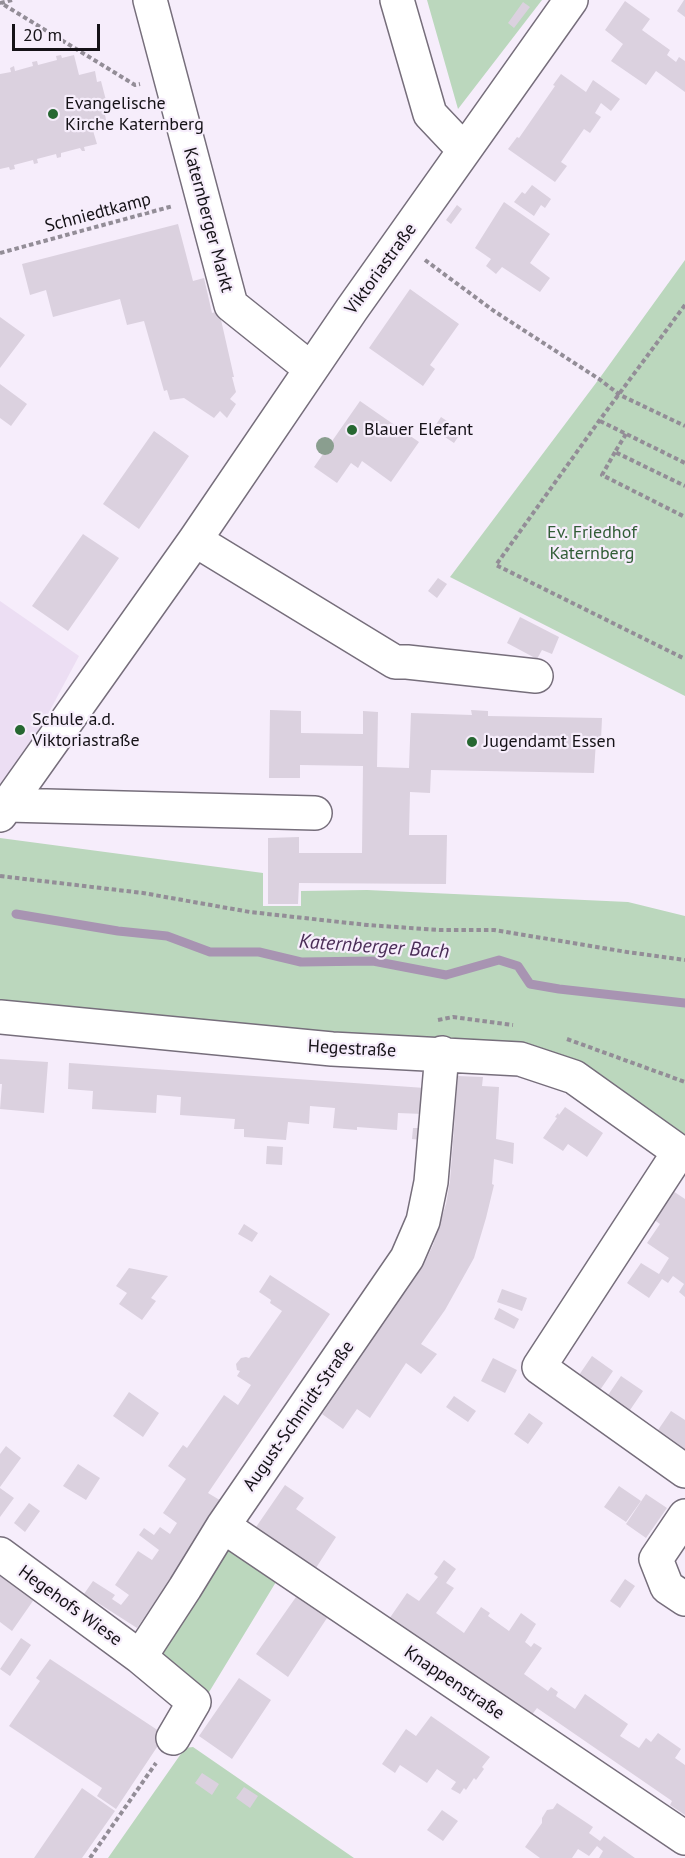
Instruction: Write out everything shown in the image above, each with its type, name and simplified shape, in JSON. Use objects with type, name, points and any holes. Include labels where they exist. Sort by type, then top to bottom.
[{"type":"street","name":"Katernberger Markt","points":[[150,0],[231,305],[311,369]]},
{"type":"street","points":[[397,0],[430,114],[464,150]]},
{"type":"street","name":"Viktoriastraße","points":[[4,810],[571,0]]},
{"type":"street","points":[[195,540],[395,662],[536,676]]},
{"type":"street","points":[[4,810],[315,813]]},
{"type":"street","name":"Hegestraße","points":[[0,1017],[332,1049],[442,1053],[520,1059],[574,1077],[682,1154],[539,1367],[685,1472]]},
{"type":"street","name":"August-Schmidt-Straße","points":[[140,1657],[223,1527],[407,1258],[423,1221],[431,1182],[442,1053]]},
{"type":"street","points":[[685,1516],[656,1559],[667,1587],[685,1599]]},
{"type":"street","name":"Knappenstraße","points":[[223,1527],[685,1838]]},
{"type":"street","name":"Hegehofs Wiese","points":[[0,1554],[140,1657]]},
{"type":"street","points":[[140,1657],[194,1702],[173,1738]]},
{"type":"path","points":[[1,2],[12,0]]},
{"type":"path","points":[[1,2],[135,85],[170,77]]},
{"type":"path","name":"Schniedtkamp","points":[[0,253],[203,197]]},
{"type":"path","points":[[400,242],[494,310],[620,394],[685,426]]},
{"type":"path","points":[[685,305],[496,565],[685,659]]},
{"type":"path","points":[[599,421],[685,463]]},
{"type":"path","points":[[626,434],[602,475],[685,516]]},
{"type":"path","points":[[615,452],[685,486]]},
{"type":"path","points":[[0,876],[143,893],[250,912],[367,925],[440,930],[494,930],[685,960]]},
{"type":"path","points":[[90,1858],[173,1738]]},
{"type":"shaded area","name":"Schule a.d. Viktoriastraße","points":[[0,601],[79,656],[0,804]]},
{"type":"green space","points":[[427,0],[542,0],[458,109]]},
{"type":"green space","name":"Ev. Friedhof Katernberg","points":[[685,260],[685,696],[450,577]]},
{"type":"green space","points":[[0,838],[263,873],[263,906],[301,906],[301,891],[367,890],[628,902],[685,916],[685,1139],[586,1072],[0,1011]]},
{"type":"green space","points":[[224,1536],[279,1577],[203,1702],[144,1657]]},
{"type":"green space","points":[[193,1747],[354,1858],[108,1858],[185,1748]]},
{"type":"building","points":[[685,0],[685,17],[677,11]]},
{"type":"building","points":[[625,1],[650,19],[642,30],[670,50],[667,55],[676,62],[679,57],[685,61],[685,92],[656,71],[646,85],[611,61],[623,44],[605,30]]},
{"type":"building","points":[[523,2],[530,7],[514,28],[508,23]]},
{"type":"building","name":"Evangelische Kirche Katernberg","points":[[61,55],[62,58],[74,55],[79,75],[95,71],[97,82],[101,81],[108,108],[104,109],[106,120],[91,124],[97,144],[84,147],[85,151],[80,148],[61,153],[61,157],[57,158],[56,154],[37,159],[38,163],[34,164],[33,160],[14,165],[15,169],[10,170],[9,167],[0,169],[0,74],[11,72],[10,68],[14,66],[15,71],[33,66],[32,62],[37,61],[38,65],[57,60],[56,56]]},
{"type":"building","points":[[561,74],[586,92],[593,80],[620,99],[611,111],[601,103],[595,113],[601,117],[590,133],[584,129],[561,162],[567,166],[555,182],[508,149],[517,137],[519,138]]},
{"type":"building","points":[[532,185],[551,199],[545,208],[541,205],[534,216],[514,202]]},
{"type":"building","points":[[504,202],[550,234],[530,263],[550,278],[540,292],[502,267],[496,274],[486,266],[491,259],[475,248]]},
{"type":"building","points":[[457,205],[462,209],[451,224],[446,220]]},
{"type":"building","points":[[178,224],[193,281],[204,278],[212,313],[219,311],[236,392],[230,399],[236,404],[227,418],[220,411],[214,418],[184,398],[170,400],[167,390],[164,391],[144,321],[127,325],[120,299],[53,317],[46,290],[30,295],[22,264]]},
{"type":"building","points":[[410,289],[459,324],[430,365],[435,369],[423,386],[369,348]]},
{"type":"building","points":[[0,317],[25,335],[0,368]]},
{"type":"building","points":[[0,384],[27,404],[11,426],[0,418]]},
{"type":"building","points":[[360,401],[419,442],[391,482],[362,461],[358,468],[351,463],[337,483],[314,467]]},
{"type":"building","points":[[441,417],[462,431],[454,443],[433,429]]},
{"type":"building","points":[[154,431],[189,456],[139,529],[103,504]]},
{"type":"building","points":[[83,534],[119,558],[68,631],[32,606]]},
{"type":"building","points":[[438,578],[447,584],[437,598],[428,591]]},
{"type":"building","points":[[520,617],[559,637],[552,654],[542,650],[537,659],[507,643]]},
{"type":"building","points":[[270,710],[301,711],[301,733],[363,734],[363,711],[378,712],[377,767],[409,768],[411,713],[472,715],[471,710],[488,711],[488,716],[602,718],[601,740],[596,740],[594,773],[431,770],[430,793],[410,792],[409,835],[447,835],[446,884],[299,883],[298,904],[268,904],[268,838],[299,837],[299,853],[362,853],[363,766],[300,765],[300,778],[269,778]]},
{"type":"building","points":[[0,1059],[48,1062],[44,1113],[0,1109],[2,1084],[0,1084]]},
{"type":"building","points":[[69,1063],[425,1088],[423,1114],[398,1113],[397,1130],[357,1127],[357,1130],[333,1128],[335,1108],[310,1106],[309,1124],[288,1122],[286,1140],[244,1137],[244,1129],[234,1129],[235,1119],[180,1115],[181,1097],[157,1095],[156,1113],[92,1109],[93,1091],[68,1089]]},
{"type":"building","points":[[458,1076],[483,1077],[482,1086],[499,1087],[496,1139],[514,1143],[513,1164],[494,1159],[492,1184],[494,1185],[474,1258],[445,1310],[421,1344],[437,1354],[421,1374],[406,1363],[370,1418],[357,1409],[343,1429],[322,1414],[423,1266],[433,1245],[446,1204],[450,1181]]},
{"type":"building","points":[[565,1107],[603,1133],[587,1157],[568,1144],[563,1151],[543,1138],[557,1118],[555,1117]]},
{"type":"building","points":[[413,1128],[423,1128],[422,1140],[412,1139]]},
{"type":"building","points":[[267,1146],[283,1147],[282,1165],[266,1164]]},
{"type":"building","points":[[670,1189],[685,1199],[685,1297],[679,1292],[684,1284],[673,1276],[668,1283],[662,1279],[649,1298],[627,1283],[641,1263],[659,1274],[669,1258],[647,1243],[660,1224],[650,1217]]},
{"type":"building","points":[[244,1224],[258,1233],[252,1242],[238,1234]]},
{"type":"building","points":[[129,1268],[168,1276],[151,1298],[156,1301],[142,1320],[119,1304],[127,1293],[116,1286]]},
{"type":"building","points":[[270,1275],[330,1314],[208,1493],[223,1502],[137,1628],[84,1594],[93,1581],[115,1595],[112,1599],[121,1605],[129,1595],[115,1585],[138,1551],[152,1560],[159,1550],[139,1535],[144,1528],[154,1535],[160,1527],[170,1534],[177,1523],[163,1513],[186,1479],[168,1466],[183,1445],[187,1448],[224,1395],[238,1405],[251,1385],[237,1376],[240,1371],[237,1370],[236,1364],[241,1358],[249,1358],[282,1311],[259,1292]]},
{"type":"building","points":[[502,1289],[527,1298],[522,1311],[497,1302]]},
{"type":"building","points":[[499,1308],[519,1319],[514,1329],[494,1319]]},
{"type":"building","points":[[592,1356],[613,1371],[598,1393],[577,1378]]},
{"type":"building","points":[[493,1358],[517,1370],[505,1393],[481,1381]]},
{"type":"building","points":[[621,1376],[643,1391],[628,1413],[606,1398]]},
{"type":"building","points":[[129,1392],[159,1413],[143,1437],[113,1416]]},
{"type":"building","points":[[454,1396],[476,1411],[468,1422],[446,1407]]},
{"type":"building","points":[[671,1411],[685,1420],[685,1453],[656,1433]]},
{"type":"building","points":[[529,1413],[543,1423],[528,1444],[514,1434]]},
{"type":"building","points":[[6,1446],[21,1458],[0,1487],[0,1454]]},
{"type":"building","points":[[78,1464],[100,1478],[86,1500],[63,1486]]},
{"type":"building","points":[[285,1485],[304,1498],[296,1509],[336,1537],[314,1571],[254,1530]]},
{"type":"building","points":[[619,1486],[641,1501],[626,1522],[604,1507]]},
{"type":"building","points":[[0,1488],[14,1498],[0,1517]]},
{"type":"building","points":[[646,1494],[667,1508],[646,1538],[626,1524]]},
{"type":"building","points":[[29,1503],[40,1511],[25,1532],[14,1523]]},
{"type":"building","points":[[444,1560],[456,1569],[446,1583],[454,1588],[436,1613],[464,1633],[481,1607],[490,1613],[488,1616],[509,1631],[521,1613],[536,1624],[525,1642],[531,1647],[534,1643],[542,1648],[524,1674],[548,1691],[551,1687],[558,1692],[556,1696],[575,1709],[585,1694],[628,1724],[620,1736],[639,1748],[646,1738],[651,1742],[658,1733],[681,1749],[675,1758],[685,1765],[685,1815],[670,1805],[672,1801],[537,1708],[528,1720],[387,1622],[407,1593],[419,1601],[438,1577],[434,1574]]},
{"type":"building","points":[[0,1572],[35,1598],[12,1631],[0,1622]]},
{"type":"building","points":[[625,1579],[635,1586],[620,1608],[610,1601]]},
{"type":"building","points":[[296,1597],[327,1618],[288,1677],[256,1654]]},
{"type":"building","points":[[21,1638],[31,1645],[10,1676],[0,1669]]},
{"type":"building","points":[[50,1659],[165,1735],[116,1809],[97,1796],[102,1788],[9,1726],[40,1681],[36,1678]]},
{"type":"building","points":[[239,1678],[271,1700],[232,1759],[199,1736]]},
{"type":"building","points":[[431,1716],[490,1757],[476,1780],[474,1778],[466,1790],[464,1788],[460,1794],[451,1789],[456,1782],[437,1769],[427,1783],[400,1765],[395,1773],[382,1764],[406,1729],[416,1736]]},
{"type":"building","points":[[202,1773],[219,1784],[212,1795],[195,1783]]},
{"type":"building","points":[[244,1787],[258,1796],[250,1808],[236,1798]]},
{"type":"building","points":[[82,1788],[115,1811],[82,1858],[34,1858]]},
{"type":"building","points":[[557,1803],[593,1827],[589,1833],[600,1841],[604,1836],[635,1858],[599,1858],[603,1851],[597,1846],[589,1856],[578,1849],[572,1858],[540,1858],[525,1847],[542,1823],[547,1810],[553,1809]]},
{"type":"building","points":[[442,1810],[458,1821],[443,1841],[427,1830]]},
{"type":"waterway","name":"Katernberger Bach","points":[[16,914],[118,931],[167,936],[210,952],[259,952],[301,962],[373,961],[446,975],[499,960],[518,966],[530,984],[685,1003]]},
{"type":"place","name":"Evangelische Kirche Katernberg","points":[[53,114]]},
{"type":"place","name":"Blauer Elefant","points":[[352,430]]},
{"type":"place","name":"Schule a.d. Viktoriastraße","points":[[20,730]]},
{"type":"place","name":"Jugendamt Essen","points":[[472,742]]}]
